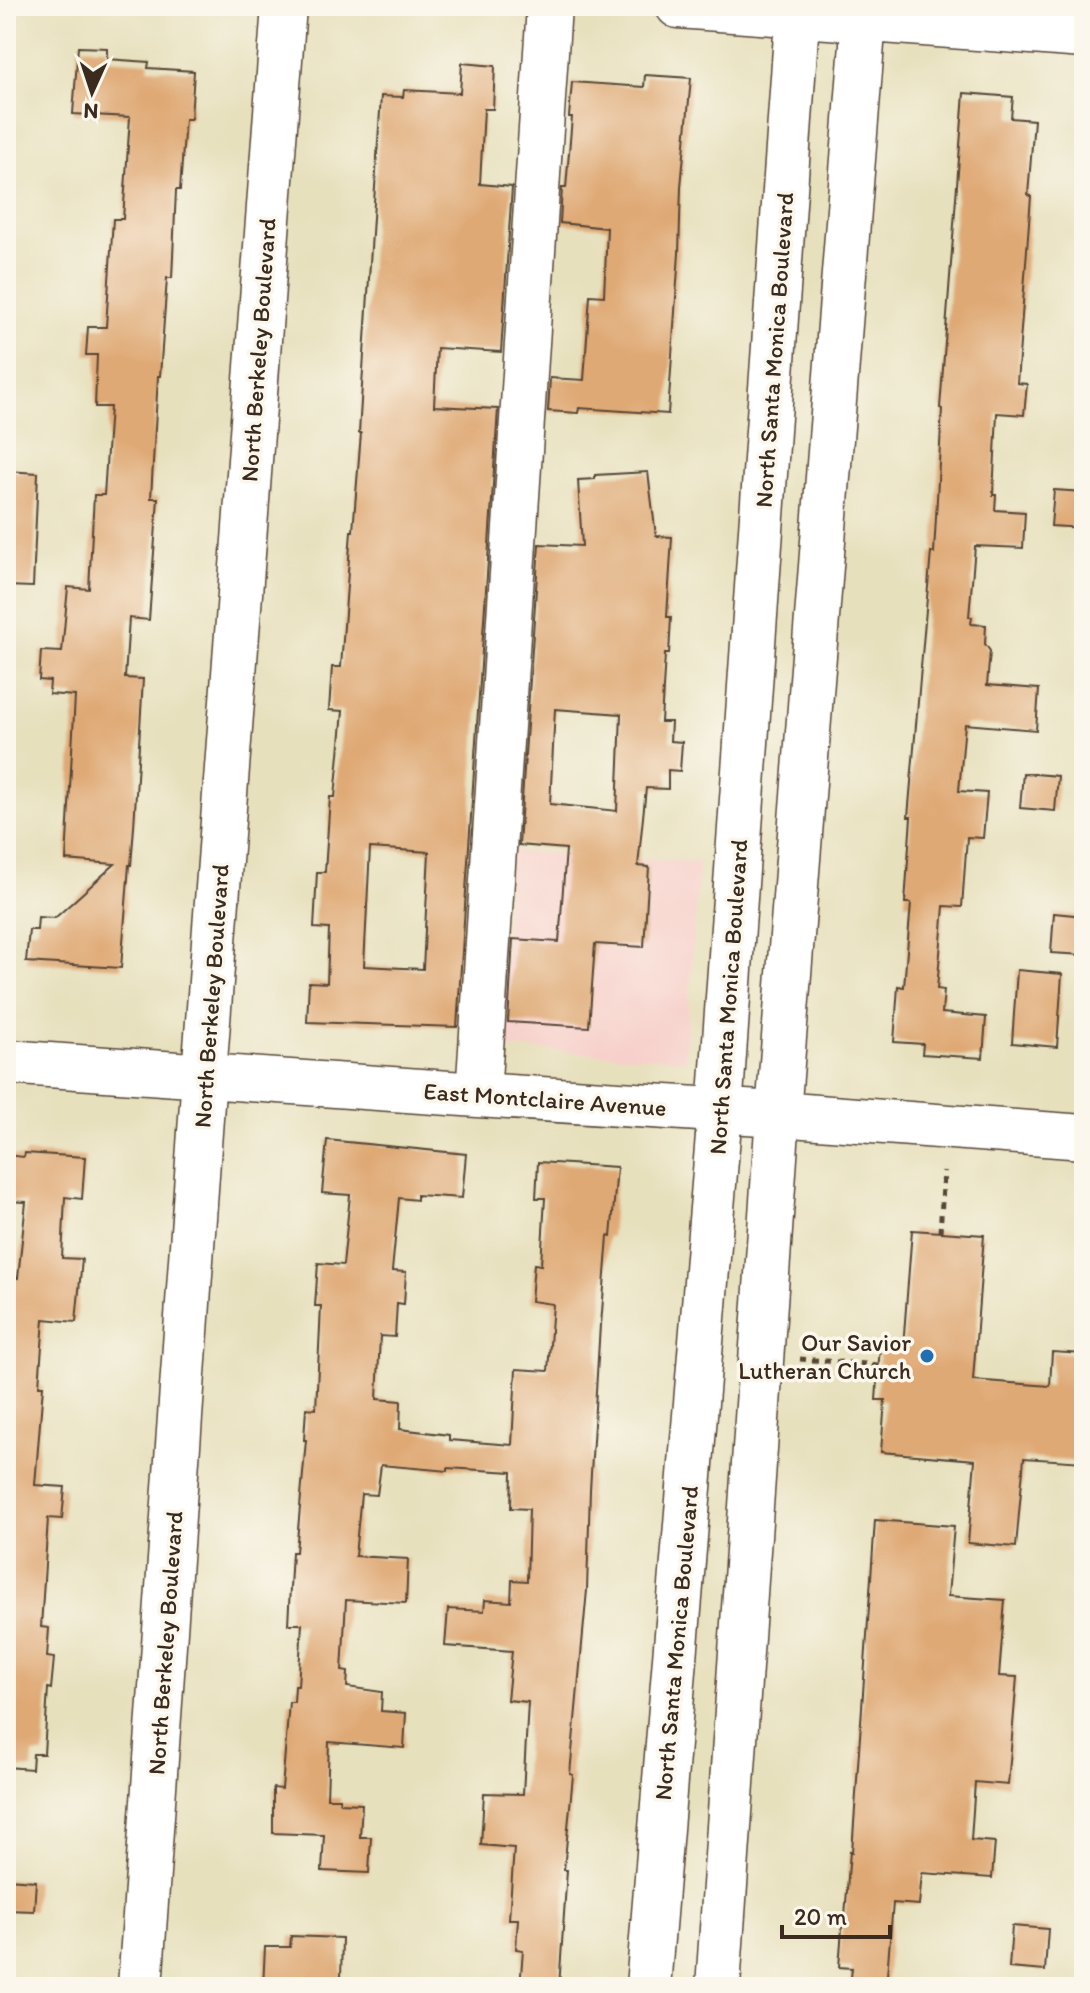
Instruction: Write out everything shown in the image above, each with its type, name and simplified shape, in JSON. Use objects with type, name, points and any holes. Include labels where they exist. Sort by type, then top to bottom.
[{"type":"street","name":"North Berkeley Boulevard","points":[[140,1987],[284,6]]},
{"type":"street","points":[[478,1095],[549,6]]},
{"type":"street","points":[[678,6],[865,12],[1084,36]]},
{"type":"street","name":"North Santa Monica Boulevard","points":[[648,1987],[720,1111],[798,10]]},
{"type":"street","points":[[718,1987],[778,1114],[865,12]]},
{"type":"street","name":"East Montclaire Avenue","points":[[6,1062],[1084,1137]]},
{"type":"path","points":[[940,1232],[944,1171]]},
{"type":"path","points":[[800,1359],[879,1365]]},
{"type":"shaded area","points":[[509,851],[699,862],[685,1060],[498,1047]]},
{"type":"building","points":[[78,47],[107,48],[107,59],[149,62],[148,68],[194,71],[191,119],[185,119],[180,190],[176,190],[172,278],[167,278],[158,376],[151,498],[158,498],[149,620],[129,618],[125,678],[143,679],[121,968],[26,962],[29,930],[37,930],[38,917],[55,918],[115,864],[66,860],[75,696],[49,694],[50,681],[39,680],[41,651],[62,652],[68,587],[89,589],[94,495],[104,495],[110,407],[95,407],[97,355],[86,355],[88,327],[106,327],[113,219],[123,219],[130,117],[73,114]]},
{"type":"building","points":[[462,63],[495,66],[493,109],[484,109],[480,184],[512,187],[501,352],[437,348],[434,406],[498,409],[457,1027],[307,1022],[309,982],[327,983],[329,929],[314,928],[317,872],[325,872],[330,797],[335,797],[343,711],[329,710],[332,667],[341,667],[353,531],[381,96],[403,97],[404,90],[460,93]],"holes":[[[370,848],[429,852],[423,969],[364,966]]]},
{"type":"building","points":[[645,75],[691,78],[681,187],[668,414],[579,408],[578,413],[548,411],[550,378],[584,380],[590,295],[604,296],[607,228],[560,223],[562,188],[566,188],[572,82],[644,87]]},
{"type":"building","points":[[964,93],[1013,97],[1011,118],[1034,120],[1017,383],[1027,384],[1024,415],[997,413],[993,495],[996,495],[995,510],[1025,512],[1023,548],[975,546],[969,617],[972,617],[971,624],[986,625],[985,644],[990,651],[987,685],[1039,689],[1036,730],[965,724],[959,791],[987,793],[983,838],[967,837],[962,907],[944,906],[937,989],[944,990],[942,1013],[986,1017],[983,1058],[922,1054],[923,1044],[894,1042],[898,986],[904,987],[911,903],[905,903],[911,817],[908,817],[931,552],[934,553],[940,408]]},
{"type":"building","points":[[6,471],[38,473],[33,587],[6,586]]},
{"type":"building","points":[[648,472],[656,536],[672,537],[667,617],[671,617],[669,654],[665,654],[661,722],[671,722],[670,741],[682,742],[680,771],[668,770],[668,789],[646,788],[638,866],[649,867],[644,947],[595,944],[589,1027],[508,1022],[513,939],[559,942],[566,849],[519,845],[539,544],[582,546],[578,480],[595,479],[595,475]],"holes":[[[555,709],[621,714],[617,811],[550,804]]]},
{"type":"building","points":[[1054,490],[1084,492],[1084,528],[1051,526]]},
{"type":"building","points":[[1023,773],[1058,776],[1055,811],[1020,808]]},
{"type":"building","points":[[1054,913],[1084,916],[1084,955],[1051,953]]},
{"type":"building","points":[[1017,970],[1062,974],[1057,1047],[1012,1043]]},
{"type":"building","points":[[327,1140],[466,1154],[462,1198],[417,1195],[417,1200],[399,1198],[392,1271],[406,1272],[404,1304],[397,1303],[395,1337],[380,1336],[377,1399],[401,1401],[400,1429],[449,1435],[449,1440],[512,1445],[516,1369],[548,1371],[553,1304],[531,1301],[534,1264],[541,1265],[545,1198],[536,1198],[538,1162],[617,1167],[600,1325],[587,1590],[570,1774],[573,1775],[564,1870],[567,1870],[559,1987],[520,1987],[523,1950],[516,1949],[518,1919],[509,1919],[514,1848],[481,1845],[484,1793],[523,1794],[528,1702],[507,1700],[512,1651],[445,1646],[448,1609],[484,1611],[485,1600],[511,1602],[512,1580],[527,1581],[529,1509],[511,1508],[512,1472],[448,1468],[448,1471],[381,1465],[377,1495],[361,1494],[355,1556],[408,1559],[406,1603],[346,1600],[342,1671],[348,1672],[347,1687],[382,1692],[381,1711],[406,1713],[404,1748],[329,1742],[327,1798],[340,1798],[340,1803],[362,1804],[360,1837],[371,1837],[369,1873],[322,1871],[324,1835],[273,1833],[273,1788],[282,1789],[289,1702],[294,1702],[295,1686],[298,1686],[302,1624],[288,1624],[292,1552],[296,1552],[306,1440],[306,1408],[316,1409],[321,1306],[315,1306],[318,1263],[343,1265],[350,1195],[322,1193]]},
{"type":"building","points":[[25,1153],[85,1157],[82,1199],[65,1197],[62,1258],[82,1259],[76,1322],[44,1319],[39,1386],[43,1386],[35,1485],[65,1487],[62,1519],[48,1518],[41,1627],[49,1628],[47,1657],[54,1658],[51,1689],[48,1688],[44,1754],[33,1754],[32,1769],[6,1767],[6,1282],[12,1283],[12,1277],[18,1278],[26,1202],[6,1201],[6,1155],[24,1157]]},
{"type":"building","name":"Our Savior Lutheran Church","points":[[912,1230],[984,1235],[973,1380],[1050,1386],[1052,1352],[1084,1354],[1084,1462],[1024,1458],[1016,1547],[968,1543],[975,1460],[881,1452],[885,1400],[876,1400],[880,1346],[903,1347]]},
{"type":"building","points":[[875,1520],[954,1526],[948,1596],[1005,1600],[999,1676],[1017,1677],[1008,1785],[975,1782],[971,1840],[995,1842],[992,1878],[922,1873],[919,1905],[893,1903],[886,1987],[850,1987],[852,1968],[839,1967],[852,1852]]},
{"type":"building","points":[[6,1879],[36,1881],[34,1911],[6,1910]]},
{"type":"building","points":[[1012,1926],[1048,1929],[1045,1971],[1009,1968]]},
{"type":"building","points":[[291,1936],[342,1938],[341,1978],[335,1978],[335,1987],[263,1987],[265,1947],[290,1947]]},
{"type":"place","name":"Our Savior Lutheran Church","points":[[927,1356]]}]
